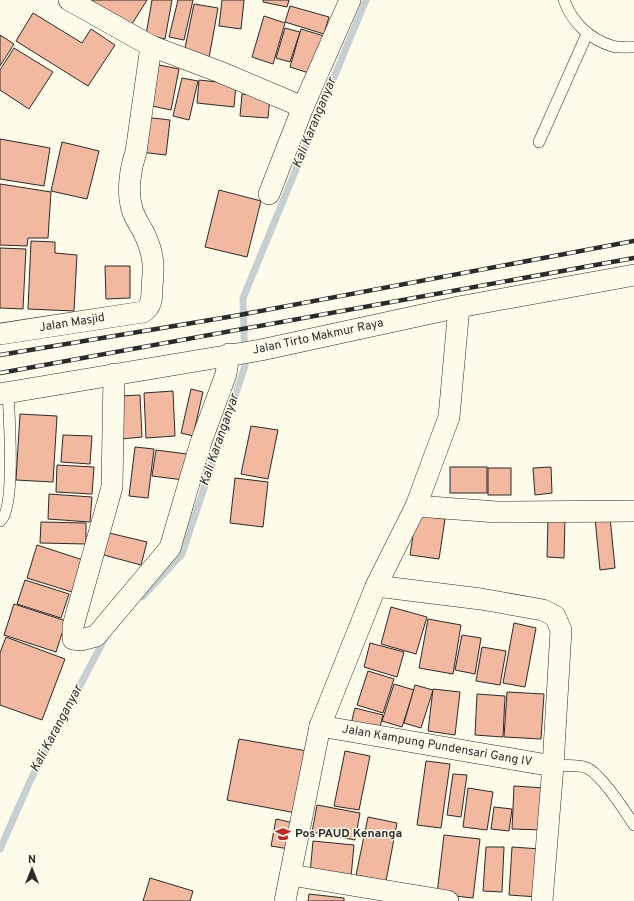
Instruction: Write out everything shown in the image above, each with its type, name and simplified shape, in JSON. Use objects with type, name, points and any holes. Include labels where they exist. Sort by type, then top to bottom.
[{"type":"street","points":[[69,0],[150,46],[220,72],[303,107]]},
{"type":"street","points":[[269,194],[303,107],[350,0]]},
{"type":"street","name":"Jalan Masjid","points":[[0,334],[143,312],[149,306],[152,300],[154,261],[147,240],[132,209],[130,186],[131,166],[136,152],[150,46]]},
{"type":"street","name":"Jalan Tirto Makmur Raya","points":[[4,393],[261,350],[459,307],[634,275]]},
{"type":"street","points":[[285,901],[320,726],[376,586],[416,506],[449,417],[459,307]]},
{"type":"street","points":[[114,374],[112,487],[73,626],[73,639],[80,640],[96,636],[170,548],[201,442],[232,354]]},
{"type":"street","points":[[416,506],[497,512],[634,511]]},
{"type":"street","points":[[376,586],[481,599],[543,610],[555,616],[561,630],[553,766],[542,901]]},
{"type":"street","name":"Jalan Kampung Pundensari Gang IV","points":[[320,726],[553,766]]},
{"type":"street","points":[[291,875],[448,901]]},
{"type":"lane","points":[[564,0],[569,14],[587,34],[612,46],[634,47]]},
{"type":"lane","points":[[539,142],[587,34]]},
{"type":"lane","points":[[0,521],[3,519],[8,501],[10,474],[4,393]]},
{"type":"lane","points":[[553,766],[566,765],[586,768],[596,774],[624,809],[634,825]]},
{"type":"building","points":[[88,0],[147,0],[130,27]]},
{"type":"building","points":[[152,0],[172,0],[165,39],[146,35]]},
{"type":"building","points":[[178,0],[193,0],[184,40],[169,37]]},
{"type":"building","points":[[222,0],[244,0],[241,29],[219,26]]},
{"type":"building","points":[[263,0],[289,0],[287,7],[263,2]]},
{"type":"building","points":[[194,4],[218,8],[209,58],[184,53]]},
{"type":"building","points":[[290,6],[329,17],[324,34],[285,22]]},
{"type":"building","points":[[33,13],[82,43],[91,29],[115,45],[88,86],[16,41]]},
{"type":"building","points":[[264,16],[285,23],[273,64],[252,57]]},
{"type":"building","points":[[285,28],[300,32],[290,62],[276,58]]},
{"type":"building","points":[[301,29],[324,36],[312,74],[290,67]]},
{"type":"building","points":[[0,35],[14,44],[0,66]]},
{"type":"building","points":[[14,48],[53,72],[29,109],[0,90],[0,70]]},
{"type":"building","points":[[154,64],[179,69],[171,110],[147,105]]},
{"type":"building","points":[[182,78],[198,81],[189,120],[173,116]]},
{"type":"building","points":[[199,80],[236,84],[234,107],[197,103]]},
{"type":"building","points":[[242,94],[270,97],[268,118],[240,116]]},
{"type":"building","points":[[144,117],[170,120],[166,155],[140,152]]},
{"type":"building","points":[[0,139],[50,148],[44,186],[0,179]]},
{"type":"building","points":[[62,142],[99,151],[87,199],[51,191]]},
{"type":"building","points":[[0,184],[51,192],[48,238],[28,238],[27,246],[0,245]]},
{"type":"building","points":[[219,190],[261,201],[247,257],[205,247]]},
{"type":"building","points":[[31,241],[55,242],[55,253],[77,255],[74,311],[28,309]]},
{"type":"building","points":[[0,248],[26,249],[23,309],[0,308]]},
{"type":"building","points":[[105,266],[130,266],[130,298],[106,299]]},
{"type":"building","points":[[191,389],[203,392],[193,436],[181,433]]},
{"type":"building","points":[[173,391],[175,436],[146,438],[144,393]]},
{"type":"building","points":[[140,395],[142,437],[121,439],[119,396]]},
{"type":"building","points":[[20,414],[57,416],[53,482],[16,480]]},
{"type":"building","points":[[251,426],[278,430],[268,479],[241,474]]},
{"type":"building","points":[[63,435],[92,436],[90,464],[61,462]]},
{"type":"building","points":[[135,447],[154,449],[148,498],[129,496]]},
{"type":"building","points":[[156,450],[187,454],[184,480],[152,476]]},
{"type":"building","points":[[57,465],[94,467],[92,494],[56,492]]},
{"type":"building","points":[[450,467],[487,467],[487,493],[450,493]]},
{"type":"building","points":[[551,467],[552,493],[535,495],[533,468]]},
{"type":"building","points":[[488,468],[511,468],[511,495],[488,495]]},
{"type":"building","points":[[235,478],[268,482],[263,527],[230,523]]},
{"type":"building","points":[[49,494],[92,497],[90,522],[48,519]]},
{"type":"building","points":[[416,515],[445,519],[439,559],[410,555]]},
{"type":"building","points":[[610,517],[615,568],[600,570],[595,518]]},
{"type":"building","points":[[548,518],[565,518],[564,558],[547,557]]},
{"type":"building","points":[[41,522],[86,523],[86,544],[40,543]]},
{"type":"building","points":[[105,532],[147,542],[141,565],[100,554]]},
{"type":"building","points":[[37,545],[83,560],[72,592],[27,578]]},
{"type":"building","points":[[25,580],[69,594],[61,618],[17,604]]},
{"type":"building","points":[[14,604],[66,621],[56,652],[4,635]]},
{"type":"building","points":[[391,607],[427,617],[416,654],[381,644]]},
{"type":"building","points":[[428,619],[461,625],[453,674],[419,668]]},
{"type":"building","points":[[514,623],[536,628],[525,687],[503,683]]},
{"type":"building","points":[[462,635],[481,638],[475,674],[455,670]]},
{"type":"building","points":[[6,637],[65,659],[42,720],[0,705],[0,653]]},
{"type":"building","points":[[370,643],[404,652],[397,677],[364,667]]},
{"type":"building","points":[[482,647],[506,651],[500,685],[476,681]]},
{"type":"building","points":[[368,671],[394,679],[383,713],[357,705]]},
{"type":"building","points":[[394,684],[414,690],[402,727],[382,721]]},
{"type":"building","points":[[415,685],[433,690],[421,728],[404,723]]},
{"type":"building","points":[[433,689],[460,692],[455,735],[428,731]]},
{"type":"building","points":[[507,692],[544,694],[541,739],[504,737]]},
{"type":"building","points":[[477,694],[505,696],[503,737],[475,735]]},
{"type":"building","points":[[355,708],[383,715],[379,731],[351,724]]},
{"type":"building","points":[[239,739],[307,751],[296,813],[227,800]]},
{"type":"building","points":[[345,751],[370,756],[359,810],[334,806]]},
{"type":"building","points":[[426,761],[450,764],[441,828],[417,825]]},
{"type":"building","points":[[453,774],[467,775],[461,817],[447,815]]},
{"type":"building","points":[[514,786],[545,788],[543,830],[512,829]]},
{"type":"building","points":[[468,788],[493,792],[487,830],[463,827]]},
{"type":"building","points":[[317,805],[360,813],[355,840],[312,832]]},
{"type":"building","points":[[494,807],[512,809],[509,831],[491,829]]},
{"type":"building","points":[[368,817],[397,823],[386,881],[356,875]]},
{"type":"building","name":"Pos PAUD Kenanga","points":[[276,819],[294,823],[289,849],[271,846]]},
{"type":"building","points":[[444,835],[480,839],[473,898],[437,894]]},
{"type":"building","points":[[313,841],[354,845],[351,877],[310,873]]},
{"type":"building","points":[[486,847],[504,847],[502,892],[483,891]]},
{"type":"building","points":[[512,847],[541,849],[538,897],[509,895]]},
{"type":"building","points":[[150,878],[193,891],[190,901],[143,901]]},
{"type":"building","points":[[309,894],[344,898],[344,901],[308,901]]},
{"type":"waterway","name":"Kali Karanganyar","points":[[142,597],[182,554],[245,366],[243,298],[366,0]]},
{"type":"waterway","name":"Kali Karanganyar","points":[[0,849],[31,779],[106,636]]},
{"type":"railway","points":[[0,355],[234,316],[634,241]]},
{"type":"railway","points":[[0,373],[634,258]]},
{"type":"place","name":"Pos PAUD Kenanga","points":[[283,834]]}]
